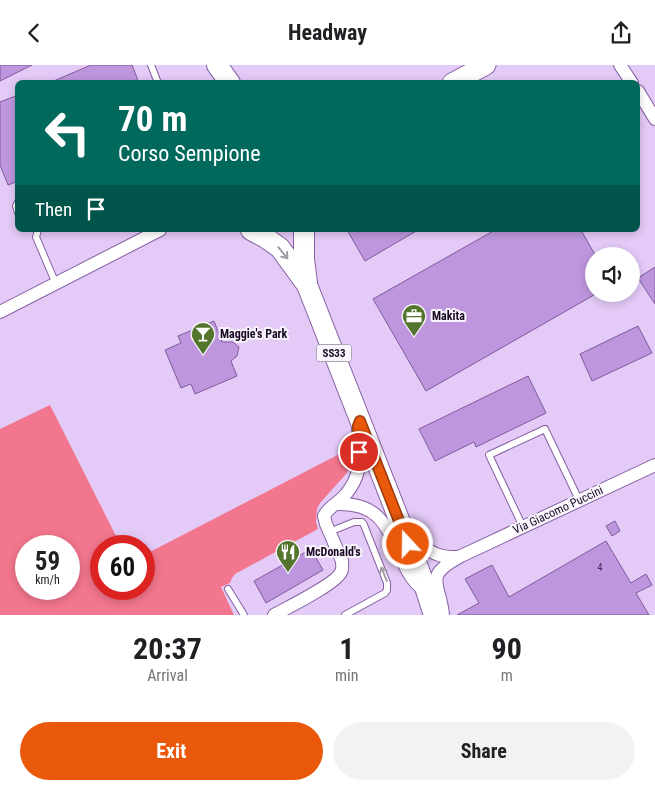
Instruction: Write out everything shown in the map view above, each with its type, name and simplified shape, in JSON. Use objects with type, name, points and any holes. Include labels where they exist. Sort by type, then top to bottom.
[{"type":"main road","points":[[217,65],[220,80]]},
{"type":"main road","points":[[217,65],[228,80]]},
{"type":"main road","name":"SS33","points":[[255,232],[280,248],[307,285]]},
{"type":"main road","name":"SS33","points":[[304,232],[304,259],[307,285],[402,527],[434,615]]},
{"type":"street","points":[[458,80],[486,65]]},
{"type":"street","points":[[620,65],[630,80]]},
{"type":"street","points":[[640,94],[655,119]]},
{"type":"street","points":[[0,312],[157,232]]},
{"type":"street","points":[[274,615],[334,581],[342,572],[342,561],[324,516],[329,508],[347,493],[359,471],[358,426],[360,421]]},
{"type":"street","name":"Via Giacomo Puccini","points":[[443,615],[436,587],[436,578],[442,569],[461,556],[655,465]]},
{"type":"street","points":[[336,504],[359,506],[377,515],[386,526],[412,578],[416,584],[426,590]]},
{"type":"street","points":[[402,527],[412,530],[424,546],[436,554],[450,557],[461,556]]},
{"type":"lane","points":[[151,65],[157,80]]},
{"type":"lane","points":[[37,233],[56,283]]},
{"type":"lane","points":[[523,527],[489,455],[545,429],[580,500]]},
{"type":"lane","points":[[329,532],[354,522],[362,522],[387,583],[385,593],[345,615]]},
{"type":"lane","points":[[228,589],[244,615]]},
{"type":"shaded area","points":[[50,405],[115,535],[90,535],[90,600],[155,600],[155,549],[351,448],[353,457],[346,474],[320,503],[317,509],[316,522],[318,529],[235,574],[230,583],[221,587],[234,615],[0,615],[0,429]]},
{"type":"building","points":[[0,65],[32,65],[0,81]]},
{"type":"building","points":[[91,65],[132,65],[138,80],[56,80]]},
{"type":"building","points":[[15,96],[15,182],[8,185],[0,165],[0,102]]},
{"type":"building","points":[[348,232],[415,232],[365,261]]},
{"type":"building","points":[[491,232],[582,232],[591,247],[585,247],[585,300],[426,391],[373,299]]},
{"type":"building","points":[[655,267],[655,304],[640,281],[640,277]]},
{"type":"building","points":[[214,321],[222,342],[233,342],[239,347],[237,356],[231,361],[237,376],[195,394],[191,384],[181,388],[165,350],[181,343],[178,336]]},
{"type":"building","points":[[638,326],[652,353],[592,381],[580,354]]},
{"type":"building","points":[[528,376],[546,413],[476,447],[474,442],[435,461],[419,429]]},
{"type":"building","points":[[615,521],[620,531],[612,536],[606,526]]},
{"type":"building","points":[[606,541],[631,583],[646,574],[652,585],[636,593],[649,615],[457,615],[479,603],[465,579],[492,565],[509,597]]},
{"type":"building","points":[[311,549],[323,570],[266,603],[254,581]]},
{"type":"place","name":"Makita","points":[[414,337]]},
{"type":"place","name":"Maggie's Park","points":[[203,355]]},
{"type":"place","name":"McDonald's","points":[[288,573]]},
{"type":"route","points":[[359,452],[358,426],[360,421],[408,544]]}]
